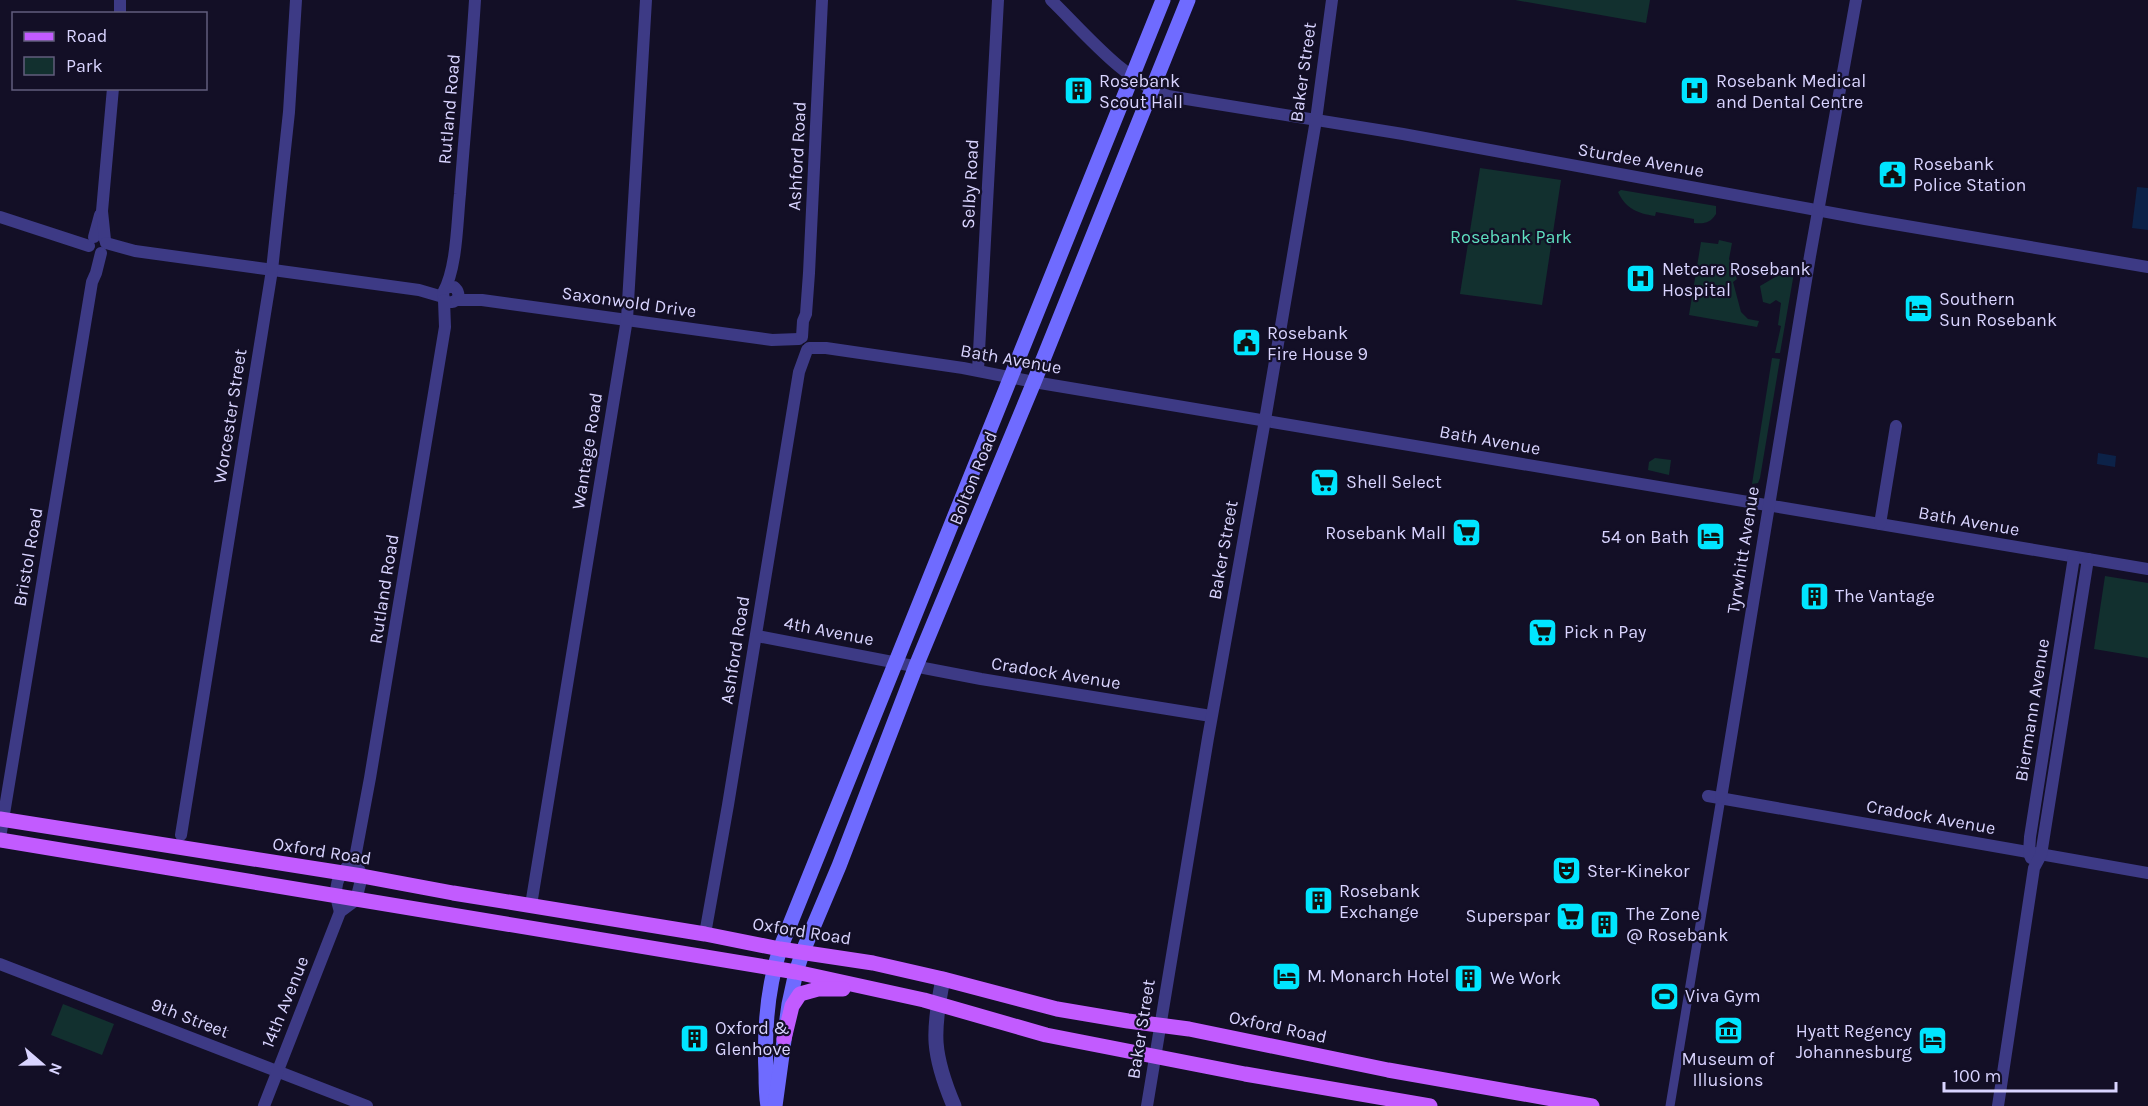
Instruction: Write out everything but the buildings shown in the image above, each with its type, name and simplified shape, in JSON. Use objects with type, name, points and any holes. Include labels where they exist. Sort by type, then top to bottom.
[{"type":"main road","name":"Bolton Road","points":[[768,1106],[765,1056],[767,1010],[773,969],[780,949],[1163,0]]},
{"type":"main road","name":"Bolton Road","points":[[776,1106],[784,1039],[796,972],[803,951],[839,866],[916,666],[1034,382],[1188,0]]},
{"type":"main road","name":"Oxford Road","points":[[1,819],[176,841],[188,850],[362,876],[453,893],[705,933],[780,949],[873,963],[1058,1009],[1159,1024],[1411,1074],[1592,1106]]},
{"type":"main road","points":[[0,839],[796,972],[938,1004],[1046,1035],[1245,1074],[1430,1106]]},
{"type":"main road","points":[[784,1039],[792,1006],[800,994],[818,989],[870,989]]},
{"type":"street","name":"Worcester Street","points":[[166,867],[176,841],[194,749],[273,270],[289,112],[296,0]]},
{"type":"street","name":"Rutland Road","points":[[355,858],[451,294],[471,74],[475,0]]},
{"type":"street","name":"Wantage Road","points":[[531,905],[627,319],[646,0]]},
{"type":"street","name":"Ashford Road","points":[[705,933],[757,636],[799,372],[796,368],[804,344],[803,321],[806,314],[822,0]]},
{"type":"street","name":"Selby Road","points":[[978,370],[998,0]]},
{"type":"street","name":"Sturdee Avenue","points":[[1052,0],[1131,77],[1151,90],[1168,96],[2148,267]]},
{"type":"street","name":"Baker Street","points":[[1146,1106],[1211,716],[1265,420],[1316,120],[1332,0]]},
{"type":"street","name":"Tyrwhitt Avenue","points":[[1670,1106],[1818,211],[1856,0]]},
{"type":"street","name":"Bristol Road","points":[[0,839],[1,819],[92,282],[90,271],[98,245],[113,90]]},
{"type":"street","name":"Saxonwold Drive","points":[[0,218],[57,236],[124,253],[135,251],[772,339],[777,343],[804,344]]},
{"type":"street","name":"Bath Avenue","points":[[804,344],[978,370],[1034,382],[2148,569]]},
{"type":"street","points":[[1880,524],[1896,426]]},
{"type":"street","name":"Biermann Avenue","points":[[1998,1106],[2034,868],[2049,715],[2074,557]]},
{"type":"street","name":"Biermann Avenue","points":[[2035,854],[2062,717],[2088,559]]},
{"type":"street","name":"4th Avenue","points":[[757,636],[896,662]]},
{"type":"street","name":"Cradock Avenue","points":[[896,662],[1211,716]]},
{"type":"street","points":[[2049,715],[2062,717]]},
{"type":"street","name":"Cradock Avenue","points":[[1708,796],[2148,873]]},
{"type":"street","points":[[185,870],[188,850]]},
{"type":"street","points":[[355,858],[362,876],[356,900],[340,912],[335,896],[340,873],[355,858]]},
{"type":"street","name":"14th Avenue","points":[[264,1106],[340,912]]},
{"type":"street","name":"9th Street","points":[[0,964],[367,1106]]},
{"type":"street","points":[[943,979],[935,1033],[936,1051],[945,1085],[954,1106]]},
{"type":"green space","points":[[1515,0],[1650,0],[1646,23]]},
{"type":"green space","name":"Rosebank Park","points":[[1480,168],[1561,180],[1542,305],[1460,294]]},
{"type":"green space","points":[[1621,190],[1716,206],[1716,214],[1709,221],[1694,223],[1694,219],[1656,212],[1655,216],[1643,213],[1633,209],[1625,202],[1618,192]]},
{"type":"green space","points":[[1719,240],[1732,243],[1729,259],[1737,279],[1733,282],[1741,312],[1748,319],[1759,321],[1757,327],[1689,315],[1701,242],[1718,244]]},
{"type":"green space","points":[[1794,273],[1780,353],[1775,353],[1781,326],[1778,325],[1781,303],[1776,300],[1770,304],[1763,302],[1760,286],[1777,276]]},
{"type":"green space","points":[[1772,358],[1780,359],[1760,478],[1758,483],[1752,484]]},
{"type":"green space","points":[[1655,458],[1671,460],[1669,475],[1648,470],[1649,462]]},
{"type":"green space","points":[[2105,576],[2148,583],[2148,658],[2094,649]]},
{"type":"green space","points":[[63,1004],[114,1024],[102,1055],[51,1035]]},
{"type":"water","points":[[2137,187],[2148,188],[2148,230],[2132,228]]},
{"type":"water","points":[[2098,453],[2116,456],[2115,467],[2097,464]]},
{"type":"place","name":"Rosebank Scout Hall","points":[[1078,91]]},
{"type":"place","name":"Rosebank Medical and Dental Centre","points":[[1695,91]]},
{"type":"place","name":"Rosebank Police Station","points":[[1892,174]]},
{"type":"place","name":"Netcare Rosebank Hospital","points":[[1641,279]]},
{"type":"place","name":"Southern Sun Rosebank","points":[[1918,309]]},
{"type":"place","name":"Rosebank Fire House 9","points":[[1246,343]]},
{"type":"place","name":"Shell Select","points":[[1325,482]]},
{"type":"place","name":"Rosebank Mall","points":[[1467,533]]},
{"type":"place","name":"54 on Bath","points":[[1710,537]]},
{"type":"place","name":"The Vantage","points":[[1814,596]]},
{"type":"place","name":"Pick n Pay","points":[[1543,632]]},
{"type":"place","name":"Ster-Kinekor","points":[[1566,871]]},
{"type":"place","name":"Rosebank Exchange","points":[[1318,901]]},
{"type":"place","name":"Superspar","points":[[1571,916]]},
{"type":"place","name":"The Zone @ Rosebank","points":[[1605,924]]},
{"type":"place","name":"M. Monarch Hotel","points":[[1286,976]]},
{"type":"place","name":"We Work","points":[[1469,978]]},
{"type":"place","name":"Viva Gym","points":[[1664,996]]},
{"type":"place","name":"Museum of Illusions","points":[[1728,1030]]},
{"type":"place","name":"Oxford & Glenhove","points":[[694,1038]]},
{"type":"place","name":"Hyatt Regency Johannesburg","points":[[1933,1041]]}]
